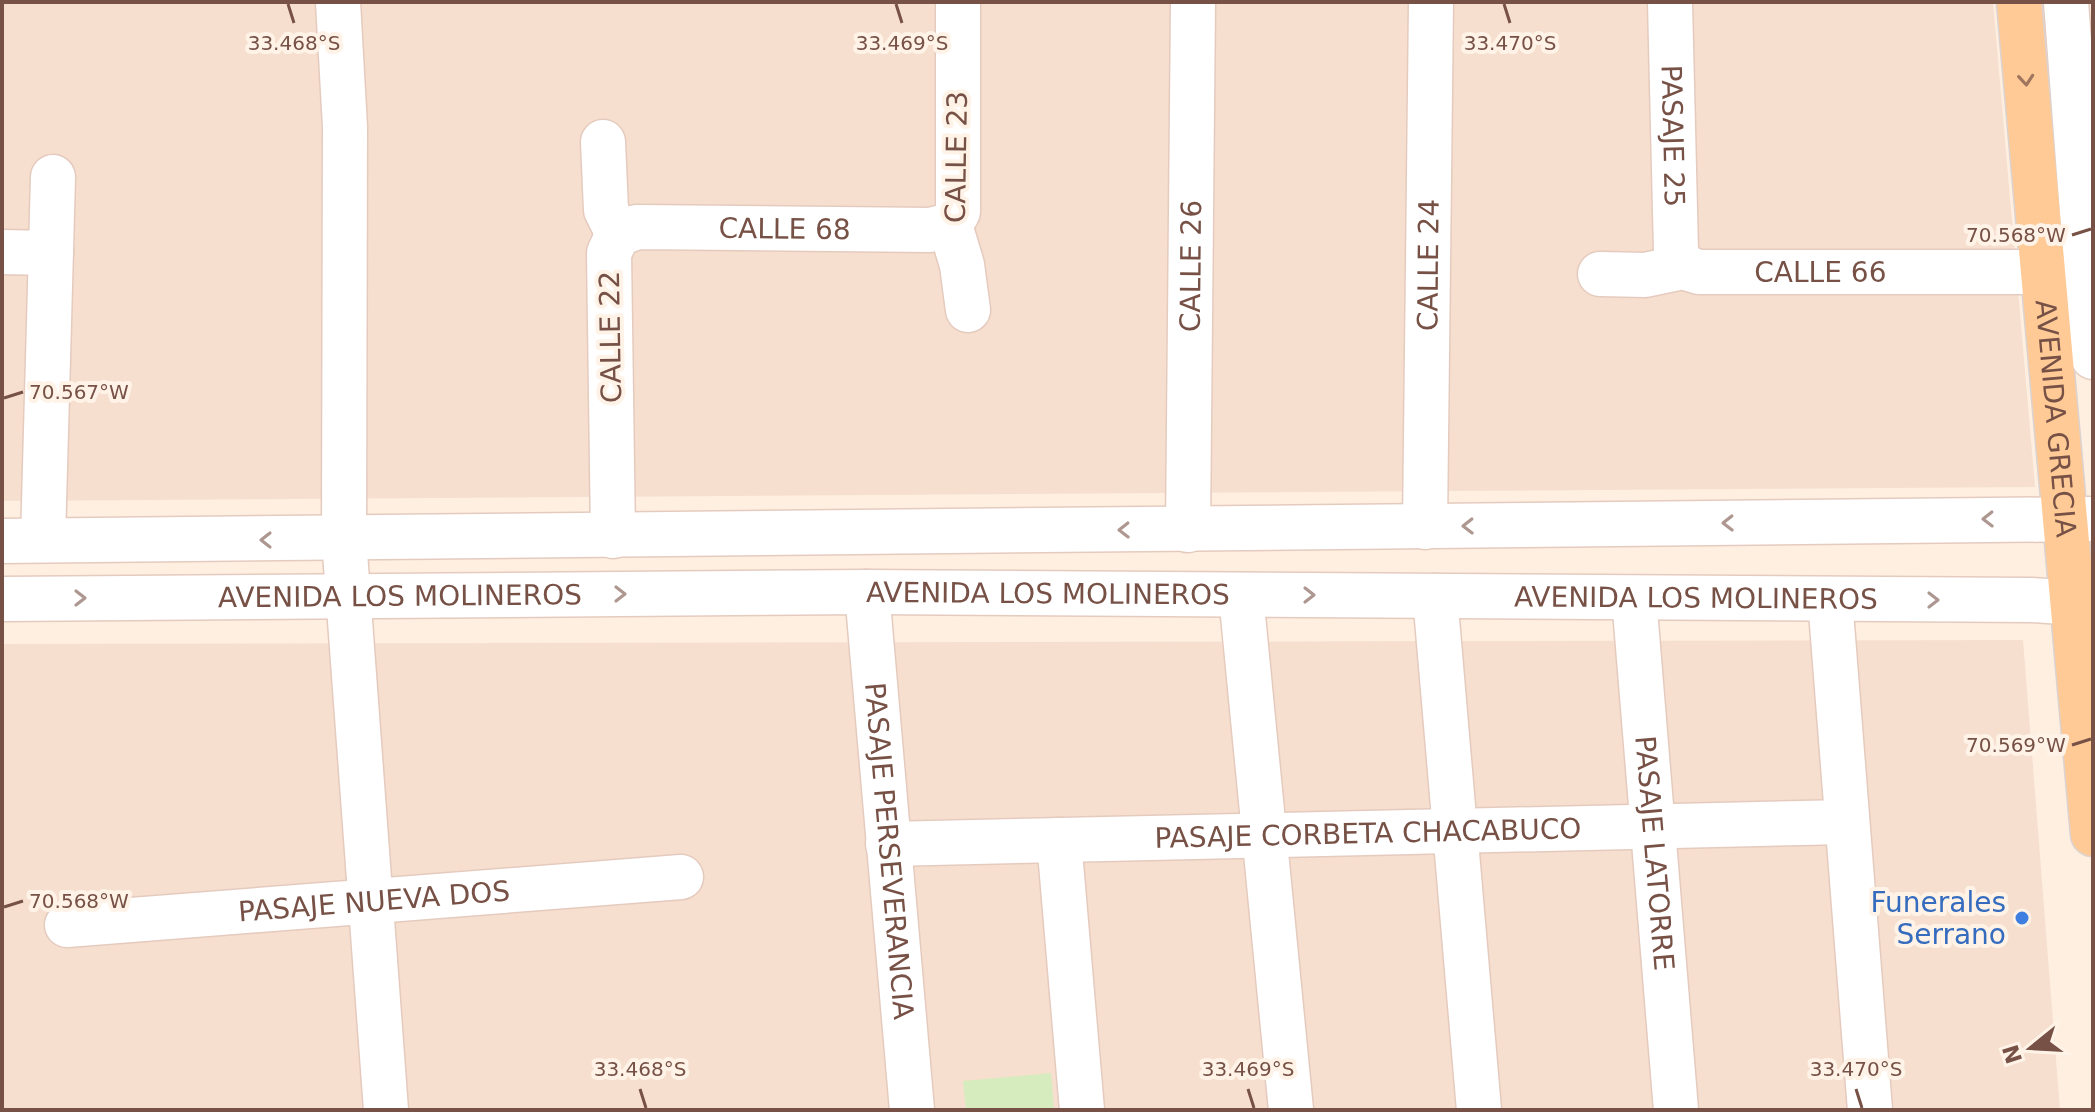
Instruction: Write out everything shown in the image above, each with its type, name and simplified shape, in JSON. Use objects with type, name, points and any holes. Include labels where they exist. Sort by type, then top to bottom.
[{"type":"main road","name":"AVENIDA GRECIA","points":[[2019,2],[2043,272],[2079,519],[2093,834]]},
{"type":"street","points":[[338,2],[345,127],[344,539],[386,1110]]},
{"type":"street","name":"CALLE 23","points":[[958,2],[958,212],[950,225],[962,265],[968,310]]},
{"type":"street","name":"CALLE 26","points":[[1188,530],[1193,2]]},
{"type":"street","name":"CALLE 24","points":[[1425,527],[1431,2]]},
{"type":"street","name":"PASAJE 25","points":[[1670,2],[1676,252],[1683,267]]},
{"type":"street","points":[[2066,2],[2093,357]]},
{"type":"street","name":"CALLE 22","points":[[603,142],[606,210],[618,234],[609,253],[613,536]]},
{"type":"street","points":[[23,540],[51,253],[53,177]]},
{"type":"street","name":"CALLE 68","points":[[618,234],[637,227],[930,230],[950,225]]},
{"type":"street","points":[[2,252],[51,253]]},
{"type":"street","name":"CALLE 66","points":[[1600,274],[1645,275],[1683,267],[1699,272],[2043,272]]},
{"type":"street","name":"AVENIDA LOS MOLINEROS","points":[[23,540],[2079,519]]},
{"type":"street","name":"AVENIDA LOS MOLINEROS","points":[[2,599],[867,592],[2084,603]]},
{"type":"street","name":"PASAJE PERSEVERANCIA","points":[[867,592],[912,1110]]},
{"type":"street","points":[[1241,595],[1291,1110]]},
{"type":"street","points":[[1435,596],[1479,1110]]},
{"type":"street","name":"PASAJE LATORRE","points":[[1634,598],[1676,1110]]},
{"type":"street","points":[[1830,599],[1870,1110]]},
{"type":"street","name":"PASAJE CORBETA CHACABUCO","points":[[888,844],[1847,822]]},
{"type":"street","points":[[1059,840],[1082,1110]]},
{"type":"street","name":"PASAJE NUEVA DOS","points":[[67,925],[681,877]]},
{"type":"shaded area","points":[[2,2],[1993,2],[2035,487],[2,501]]},
{"type":"shaded area","points":[[2023,640],[2060,1110],[2,1110],[2,644]]},
{"type":"green space","points":[[1051,1073],[1054,1110],[966,1110],[963,1081]]},
{"type":"place","name":"Funerales Serrano","points":[[2022,918]]}]
